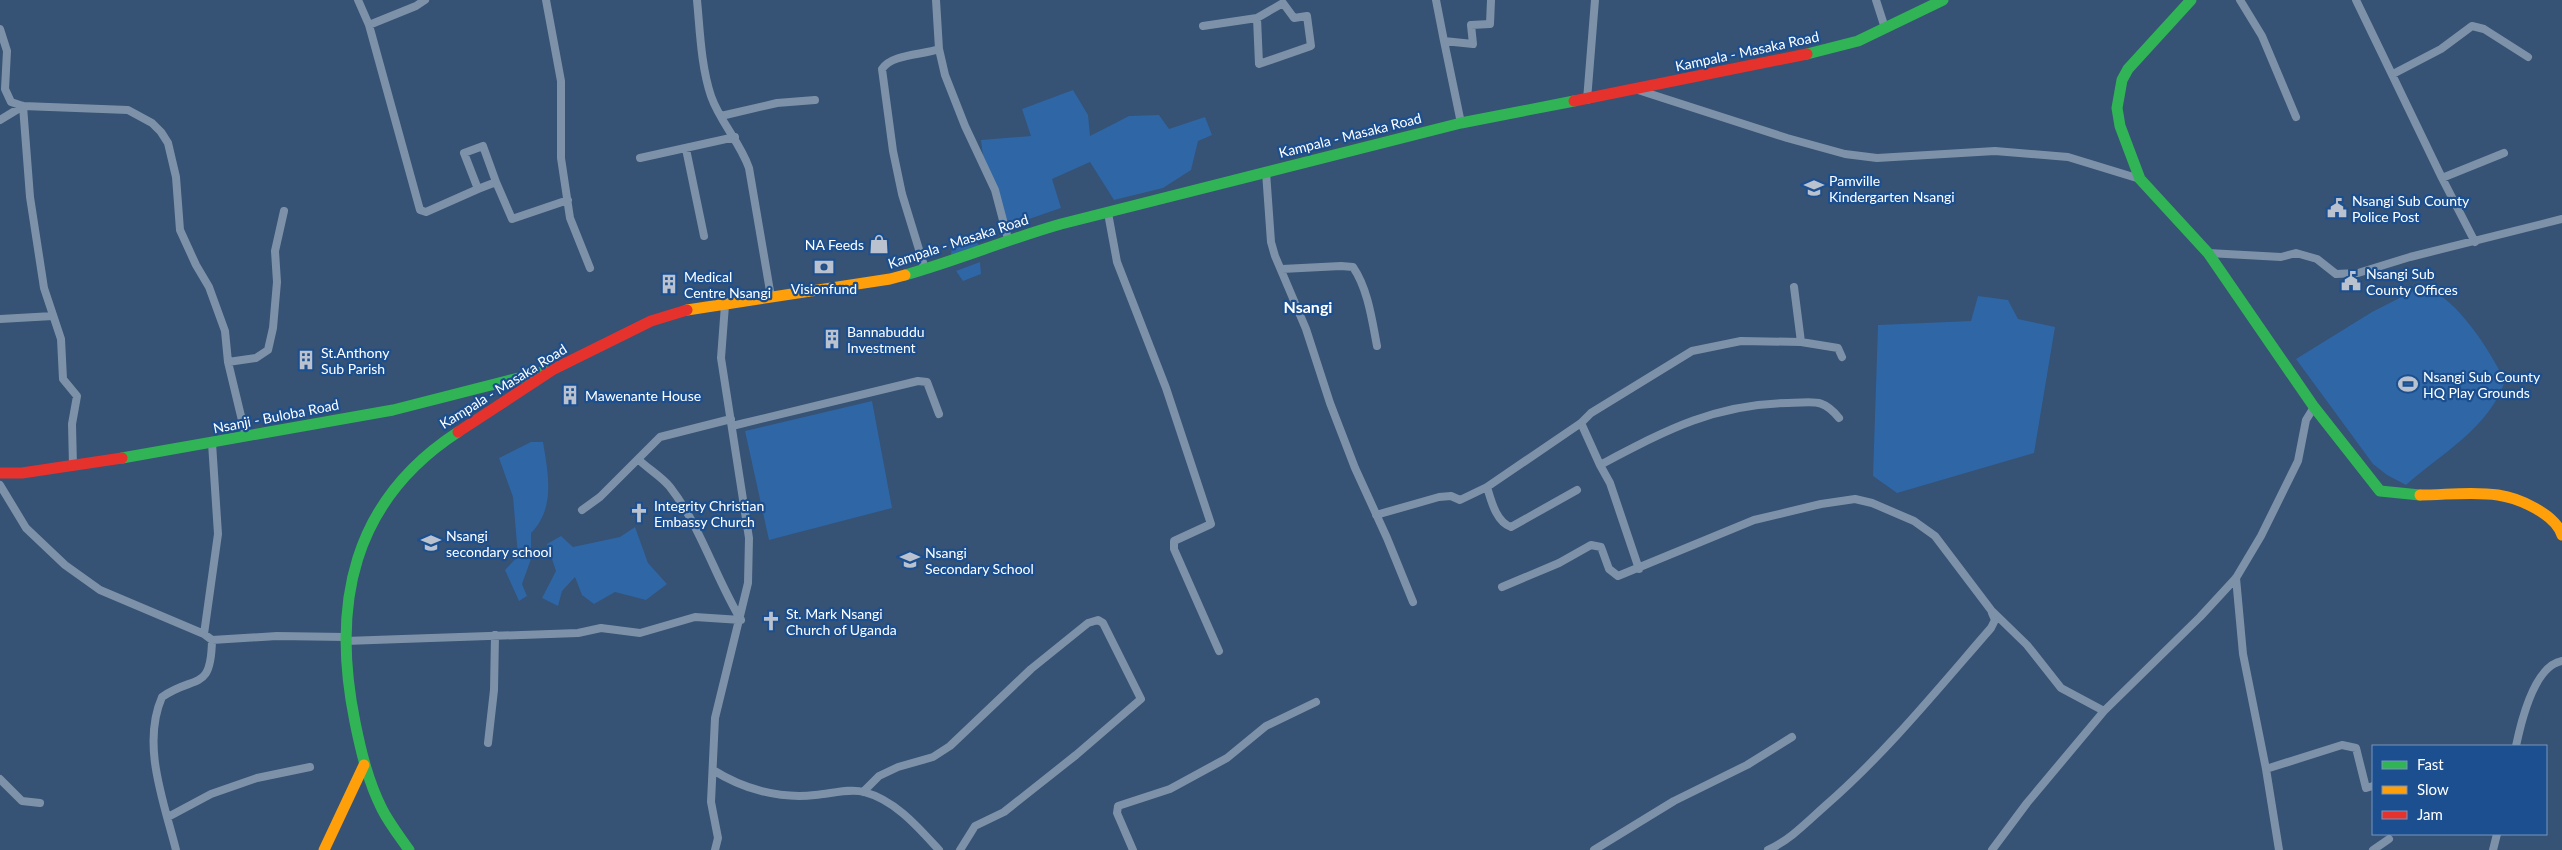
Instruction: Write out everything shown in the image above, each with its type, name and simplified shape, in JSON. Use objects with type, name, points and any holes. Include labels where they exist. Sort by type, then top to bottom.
[{"type":"main road","name":"Kampala - Masaka Road","points":[[409,850],[382,810],[364,765],[348,688],[346,639],[348,601],[362,544],[375,517],[391,492],[439,444],[554,369],[652,321],[685,310],[882,280],[925,269],[1008,239],[1461,123],[1786,60],[1858,41],[1943,0]]},
{"type":"main road","points":[[2191,0],[2128,69],[2122,80],[2117,108],[2120,126],[2140,179],[2208,253],[2314,407],[2349,454],[2380,491],[2403,495],[2499,494],[2544,512],[2561,527]]},
{"type":"main road","name":"Nsanji - Buloba Road","points":[[0,473],[22,473],[73,466],[393,410],[554,369]]},
{"type":"main road","points":[[324,850],[364,765]]},
{"type":"street","points":[[358,0],[369,25],[420,210],[426,212],[496,182]]},
{"type":"street","points":[[369,25],[416,6],[425,0]]},
{"type":"street","points":[[546,0],[561,81],[561,158],[570,218],[590,268]]},
{"type":"street","points":[[697,0],[704,59],[711,96],[721,116],[742,148],[749,168],[771,297]]},
{"type":"street","points":[[936,0],[939,49],[946,75],[965,126],[995,190],[1008,239]]},
{"type":"street","points":[[1436,0],[1461,123]]},
{"type":"street","points":[[1444,41],[1473,44],[1471,24],[1490,24],[1491,0]]},
{"type":"street","points":[[1587,100],[1594,0]]},
{"type":"street","points":[[1876,0],[1885,28]]},
{"type":"street","points":[[2240,0],[2262,36],[2296,117]]},
{"type":"street","points":[[2356,0],[2475,242]]},
{"type":"street","points":[[1203,26],[1257,18],[1283,3],[1294,18],[1307,16],[1311,46],[1259,64],[1257,18]]},
{"type":"street","points":[[2393,74],[2441,49],[2472,26],[2484,29],[2528,57]]},
{"type":"street","points":[[0,29],[7,51],[5,90],[11,102],[23,106],[128,110],[152,123],[162,132],[168,143],[176,177],[180,230],[196,265],[209,287],[225,331],[228,362],[246,437]]},
{"type":"street","points":[[925,269],[902,194],[893,151],[882,69],[885,64],[899,59],[939,49]]},
{"type":"street","points":[[1638,90],[1787,138],[1846,154],[1877,158],[2004,151],[2068,157],[2140,179]]},
{"type":"street","points":[[721,116],[777,103],[815,100]]},
{"type":"street","points":[[0,120],[23,106]]},
{"type":"street","points":[[23,106],[35,228],[44,288],[61,339],[62,379],[78,396],[72,424],[73,466]]},
{"type":"street","points":[[640,158],[735,137]]},
{"type":"street","points":[[478,189],[464,154],[484,146],[496,182],[512,218],[568,200]]},
{"type":"street","points":[[686,149],[704,236]]},
{"type":"street","points":[[2442,178],[2504,153]]},
{"type":"street","points":[[1266,172],[1271,242],[1306,329],[1330,404],[1412,602]]},
{"type":"street","points":[[228,362],[256,358],[268,350],[274,328],[277,282],[275,251],[284,211]]},
{"type":"street","points":[[1108,212],[1117,262],[1166,388],[1211,524],[1174,541],[1174,549],[1219,651]]},
{"type":"street","points":[[2208,253],[2281,257],[2296,252],[2317,259],[2336,274],[2358,274],[2410,257],[2562,219]]},
{"type":"street","points":[[1282,269],[1354,267],[1368,303],[1377,346]]},
{"type":"street","points":[[1794,287],[1800,342]]},
{"type":"street","points":[[715,850],[718,838],[711,802],[718,700],[741,620],[748,582],[749,538],[721,358],[725,305]]},
{"type":"street","points":[[0,319],[53,316]]},
{"type":"street","points":[[1376,515],[1439,497],[1451,496],[1460,500],[1487,487],[1582,423],[1591,413],[1692,351],[1741,340],[1800,342],[1838,348],[1842,357]]},
{"type":"street","points":[[582,510],[600,497],[660,437],[918,380],[927,382],[939,414]]},
{"type":"street","points":[[1600,466],[1670,428],[1735,407],[1771,403],[1816,402],[1829,405],[1839,418]]},
{"type":"street","points":[[1992,850],[2027,803],[2104,711],[2200,617],[2236,578],[2261,536],[2298,461],[2306,420],[2314,407]]},
{"type":"street","points":[[1582,423],[1600,466],[1610,483],[1639,569]]},
{"type":"street","points":[[204,634],[218,534],[212,443]]},
{"type":"street","points":[[638,459],[671,490],[709,553],[727,597],[741,620]]},
{"type":"street","points":[[0,485],[26,528],[65,565],[100,590],[204,634],[212,640],[277,636],[346,639],[578,633],[601,628],[640,633],[695,617],[741,620]]},
{"type":"street","points":[[1487,487],[1499,517],[1505,525],[1511,527],[1577,490]]},
{"type":"street","points":[[1502,588],[1559,563],[1595,544],[1601,547],[1612,574],[1618,576],[1639,569],[1694,543],[1754,520],[1820,504],[1855,499],[1890,510],[1914,521],[1935,536],[1991,610],[2028,645],[2061,688],[2104,711]]},
{"type":"street","points":[[2236,578],[2243,654],[2266,769],[2279,850]]},
{"type":"street","points":[[1768,850],[1796,832],[1856,779],[1906,727],[1991,628],[1996,620],[1991,610]]},
{"type":"street","points":[[863,792],[879,776],[898,767],[933,757],[950,746],[1031,669],[1088,623],[1098,620],[1103,623],[1141,699],[1076,755],[1004,812],[975,826],[960,850]]},
{"type":"street","points":[[488,743],[494,690],[495,635]]},
{"type":"street","points":[[176,850],[152,744],[157,710],[162,697],[196,682],[208,672],[211,664],[212,640]]},
{"type":"street","points":[[2516,745],[2520,725],[2537,680],[2555,662],[2562,661]]},
{"type":"street","points":[[1133,850],[1117,812],[1118,806],[1170,789],[1227,758],[1266,726],[1316,702]]},
{"type":"street","points":[[1594,850],[1674,801],[1746,765],[1792,737]]},
{"type":"street","points":[[2266,769],[2342,745],[2356,748],[2366,788],[2372,786]]},
{"type":"street","points":[[168,817],[211,794],[257,778],[310,767]]},
{"type":"street","points":[[713,770],[745,786],[775,795],[805,796],[863,792],[891,803],[939,850]]},
{"type":"street","points":[[0,779],[22,801],[40,803]]},
{"type":"street","points":[[2493,850],[2497,835]]},
{"type":"street","points":[[2373,850],[2389,839]]},
{"type":"shaded area","points":[[1073,90],[1088,115],[1090,136],[1129,116],[1159,115],[1169,129],[1205,117],[1212,135],[1198,141],[1191,170],[1163,188],[1114,200],[1090,162],[1052,179],[1061,208],[1006,227],[985,172],[981,140],[1031,136],[1022,109]]},
{"type":"shaded area","points":[[973,239],[979,245],[951,255],[952,246]]},
{"type":"shaded area","points":[[980,262],[981,274],[963,281],[956,271]]},
{"type":"shaded area","name":"Nsangi Sub County HQ Play Grounds","points":[[2423,286],[2436,293],[2460,313],[2481,340],[2505,381],[2498,398],[2476,426],[2463,439],[2406,485],[2387,475],[2373,464],[2296,359],[2372,312]]},
{"type":"shaded area","points":[[1978,296],[2008,300],[2018,319],[2055,327],[2034,453],[1897,493],[1873,476],[1878,325],[1971,321]]},
{"type":"shaded area","points":[[872,401],[892,508],[769,540],[745,431]]},
{"type":"shaded area","points":[[531,442],[543,442],[548,490],[544,513],[531,533],[531,559],[522,584],[527,596],[519,601],[505,570],[518,556],[513,497],[499,458]]},
{"type":"shaded area","points":[[635,527],[648,563],[667,584],[646,600],[615,592],[594,604],[582,595],[575,577],[562,591],[558,606],[542,598],[556,571],[547,544],[561,536],[573,547],[620,537]]},
{"type":"traffic: fast","points":[[1807,54],[1858,41],[1943,0]]},
{"type":"traffic: fast","points":[[2191,0],[2128,69],[2122,80],[2117,108],[2120,126],[2140,179],[2208,253],[2314,407],[2380,491],[2420,495]]},
{"type":"traffic: fast","points":[[905,275],[1061,224],[1461,123],[1574,101]]},
{"type":"traffic: fast","points":[[122,458],[393,410],[550,370]]},
{"type":"traffic: fast","points":[[409,850],[382,809],[369,777],[360,744],[348,678],[346,637],[349,597],[358,559],[372,523],[394,490],[422,459],[458,432]]},
{"type":"traffic: slow","points":[[687,310],[890,279],[905,275]]},
{"type":"traffic: slow","points":[[2420,495],[2479,493],[2506,497],[2526,503],[2544,514],[2552,520],[2562,535]]},
{"type":"traffic: slow","points":[[324,850],[364,765]]},
{"type":"traffic: jam","points":[[1574,101],[1807,54]]},
{"type":"traffic: jam","points":[[458,432],[554,369],[651,321],[687,310]]},
{"type":"traffic: jam","points":[[0,473],[22,473],[122,458]]},
{"type":"place","name":"Pamville Kindergarten Nsangi","points":[[1814,188]]},
{"type":"place","name":"Nsangi Sub County Police Post","points":[[2337,208]]},
{"type":"place","name":"NA Feeds","points":[[879,244]]},
{"type":"place","name":"Visionfund","points":[[824,267]]},
{"type":"place","name":"Nsangi Sub County Offices","points":[[2351,281]]},
{"type":"place","name":"Medical Centre Nsangi","points":[[669,284]]},
{"type":"place","name":"Bannabuddu Investment","points":[[832,339]]},
{"type":"place","name":"St.Anthony Sub Parish","points":[[306,360]]},
{"type":"place","name":"Nsangi Sub County HQ Play Grounds","points":[[2408,384]]},
{"type":"place","name":"Mawenante House","points":[[570,395]]},
{"type":"place","name":"Integrity Christian Embassy Church","points":[[639,513]]},
{"type":"place","name":"Nsangi secondary school","points":[[431,543]]},
{"type":"place","name":"Nsangi Secondary School","points":[[910,560]]},
{"type":"place","name":"St. Mark Nsangi Church of Uganda","points":[[771,621]]},
{"type":"district","name":"Nsangi","points":[[1308,306]]}]
